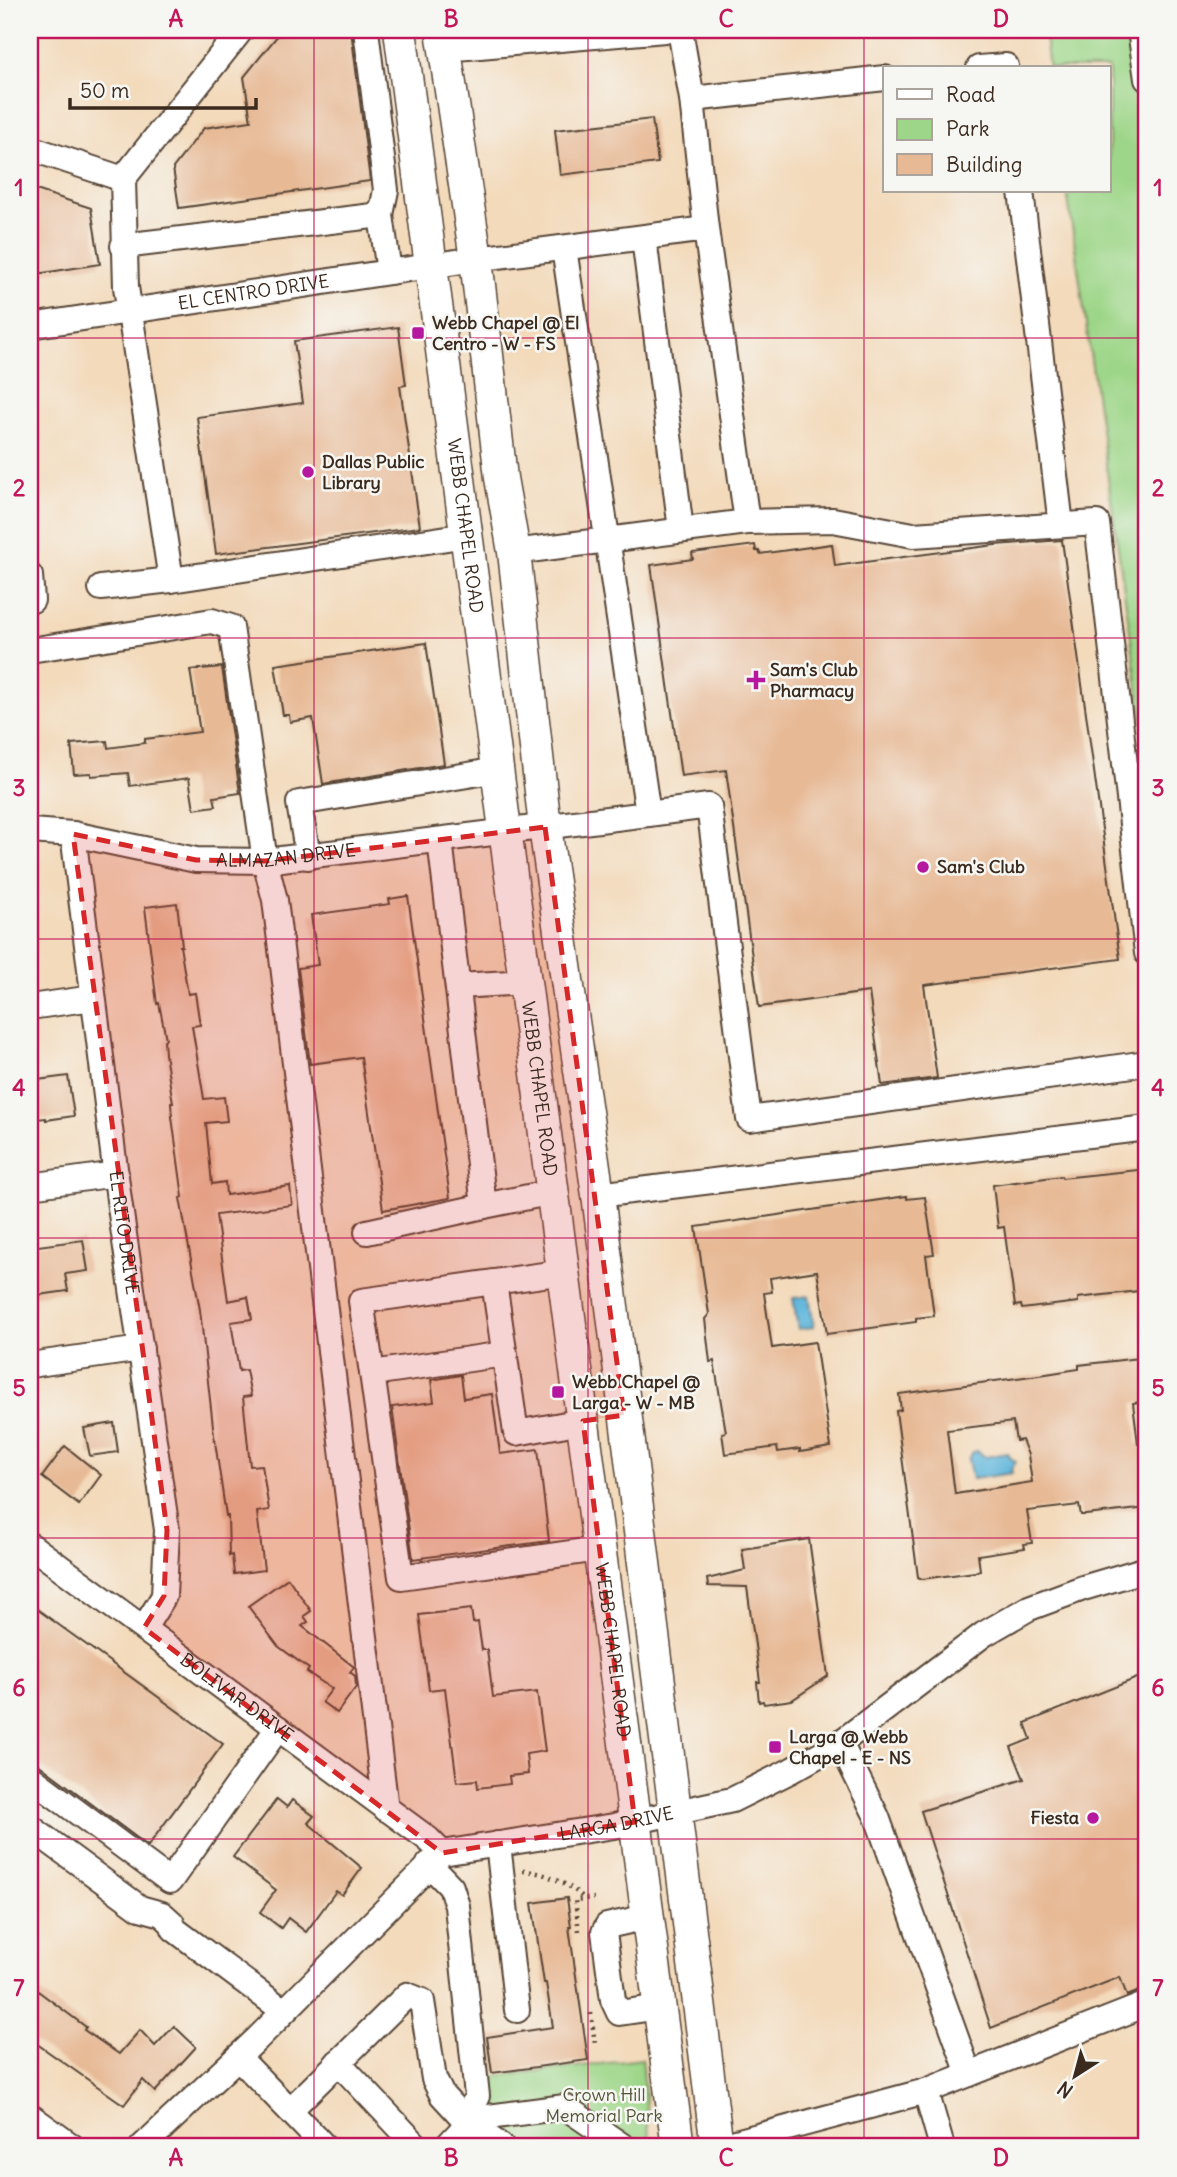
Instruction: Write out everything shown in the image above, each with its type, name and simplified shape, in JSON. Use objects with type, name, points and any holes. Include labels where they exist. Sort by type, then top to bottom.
[{"type":"main road","name":"WEBB CHAPEL ROAD","points":[[400,30],[432,266],[454,537],[498,770],[678,2147]]},
{"type":"main road","points":[[444,40],[476,259],[501,478],[514,552],[545,827],[598,1195],[717,2147]]},
{"type":"main road","points":[[583,1421],[624,1415]]},
{"type":"street","points":[[171,580],[126,287],[123,179],[241,30]]},
{"type":"street","points":[[366,30],[386,190],[381,215],[389,272]]},
{"type":"street","points":[[444,40],[665,30]]},
{"type":"street","points":[[680,30],[692,99],[706,229],[747,522]]},
{"type":"street","points":[[1140,30],[1147,79]]},
{"type":"street","points":[[692,99],[883,78]]},
{"type":"street","points":[[30,148],[123,179]]},
{"type":"street","points":[[1021,192],[1061,525]]},
{"type":"street","points":[[123,246],[381,215]]},
{"type":"street","name":"EL CENTRO DRIVE","points":[[30,326],[476,259],[706,229]]},
{"type":"street","points":[[643,238],[681,530]]},
{"type":"street","points":[[564,248],[648,814]]},
{"type":"street","points":[[514,552],[747,522],[833,520],[912,536],[1097,523],[1147,953]]},
{"type":"street","points":[[101,588],[454,537]]},
{"type":"street","points":[[30,650],[212,621],[231,627],[265,861],[275,900],[386,1809]]},
{"type":"street","points":[[308,857],[299,803],[498,770]]},
{"type":"street","name":"ALMAZAN DRIVE","points":[[30,831],[72,834],[196,860],[265,861],[709,806],[749,1119],[1147,1063]]},
{"type":"street","name":"EL RITO DRIVE","points":[[72,834],[116,1174],[167,1530],[163,1596],[144,1628]]},
{"type":"street","points":[[440,840],[484,1206]]},
{"type":"street","points":[[458,986],[526,982]]},
{"type":"street","points":[[30,1007],[93,998]]},
{"type":"street","points":[[598,1195],[1147,1128]]},
{"type":"street","points":[[30,1186],[116,1174]]},
{"type":"street","points":[[366,1232],[553,1192]]},
{"type":"street","points":[[564,1272],[361,1301],[401,1577],[600,1549]]},
{"type":"street","points":[[494,1282],[516,1433],[583,1421]]},
{"type":"street","points":[[30,1365],[141,1349]]},
{"type":"street","points":[[372,1373],[505,1354]]},
{"type":"street","name":"BOLIVAR DRIVE","points":[[30,1545],[428,1839],[457,1906],[477,2096],[461,2130],[446,2147]]},
{"type":"street","name":"LARGA DRIVE","points":[[436,1858],[498,1844],[635,1822],[732,1800],[840,1743],[984,1634],[1029,1608],[1106,1580],[1147,1569]]},
{"type":"street","points":[[30,1777],[170,1881],[278,1728]]},
{"type":"street","points":[[840,1743],[877,1816],[968,2074]]},
{"type":"street","points":[[30,1827],[140,1908],[162,1914],[172,1923],[174,1929],[284,2011]]},
{"type":"street","points":[[498,1844],[517,2010]]},
{"type":"street","points":[[142,2147],[238,2057],[436,1858]]},
{"type":"street","points":[[648,1917],[607,1926],[604,1932],[614,2000],[619,2013],[660,2007]]},
{"type":"street","points":[[290,2110],[407,1995],[422,2001],[434,2079],[442,2095],[465,2120],[502,2147]]},
{"type":"street","points":[[717,2147],[926,2091],[1147,2004]]},
{"type":"street","points":[[238,2057],[325,2147]]},
{"type":"street","points":[[338,2062],[418,2147]]},
{"type":"street","points":[[926,2091],[942,2147]]},
{"type":"street","points":[[465,2120],[565,2108],[624,2147]]},
{"type":"street","points":[[30,2116],[73,2147]]},
{"type":"path","points":[[519,1871],[538,1871],[577,1891],[585,1899]]},
{"type":"highlighted area","points":[[545,827],[624,1415],[583,1421],[635,1822],[442,1853],[144,1628],[164,1596],[167,1530],[73,834],[196,860],[265,861]]},
{"type":"green space","points":[[1044,30],[1147,30],[1147,751],[1067,192],[1110,192],[1110,66],[1049,66]]},
{"type":"green space","name":"Crown Hill Memorial Park","points":[[642,2059],[650,2147],[478,2147],[491,2136],[489,2077]]},
{"type":"water","points":[[809,1296],[814,1327],[798,1329],[793,1298]]},
{"type":"water","points":[[978,1451],[985,1457],[1008,1453],[1016,1462],[1011,1468],[1012,1473],[972,1479],[968,1459],[973,1452]]},
{"type":"building","points":[[282,30],[351,30],[370,181],[179,208],[173,168],[204,128],[251,121],[244,77]]},
{"type":"building","points":[[652,119],[658,163],[560,175],[555,130]]},
{"type":"building","points":[[30,188],[91,208],[100,264],[30,275]]},
{"type":"building","name":"Dallas Public Library","points":[[398,327],[406,385],[400,386],[420,527],[216,554],[197,417],[303,403],[294,341]]},
{"type":"building","name":"Sam's Club","points":[[1062,540],[1120,959],[924,985],[937,1078],[882,1085],[869,992],[759,1007],[726,770],[681,776],[651,565],[693,559],[692,553],[755,545],[760,554],[832,544],[835,566],[995,545]]},
{"type":"building","points":[[426,643],[444,764],[323,784],[313,718],[290,722],[289,715],[283,715],[275,665]]},
{"type":"building","points":[[222,667],[240,793],[214,797],[216,806],[194,809],[189,778],[130,786],[128,773],[91,776],[91,773],[74,774],[71,744],[107,741],[108,748],[145,743],[145,739],[200,732],[190,670]]},
{"type":"building","points":[[408,896],[450,1198],[383,1210],[361,1057],[310,1064],[298,968],[318,965],[311,915],[390,904],[389,899]]},
{"type":"building","points":[[177,903],[180,946],[188,994],[195,993],[200,1025],[192,1026],[204,1099],[224,1097],[227,1121],[206,1123],[212,1184],[225,1182],[226,1195],[290,1186],[292,1205],[216,1215],[228,1301],[248,1297],[252,1319],[231,1322],[239,1371],[246,1370],[251,1396],[243,1397],[250,1466],[262,1465],[269,1510],[257,1512],[264,1570],[234,1574],[232,1555],[229,1556],[228,1516],[214,1435],[200,1310],[180,1198],[183,1197],[165,1054],[166,1039],[159,1003],[157,1004],[145,907]]},
{"type":"building","points":[[68,1076],[74,1116],[46,1120],[30,1117],[30,1081]]},
{"type":"building","points":[[1147,1169],[1147,1290],[1078,1298],[1078,1302],[1022,1309],[1021,1305],[1015,1306],[1004,1227],[998,1228],[993,1185]]},
{"type":"building","points":[[907,1196],[907,1199],[925,1197],[934,1254],[926,1255],[934,1316],[916,1318],[916,1322],[827,1334],[817,1271],[770,1278],[772,1292],[764,1293],[772,1348],[815,1342],[831,1447],[778,1452],[777,1447],[725,1454],[722,1433],[726,1432],[714,1361],[710,1362],[705,1319],[709,1314],[696,1227]]},
{"type":"building","points":[[83,1240],[88,1271],[65,1274],[68,1291],[31,1296],[30,1247]]},
{"type":"building","points":[[1147,1357],[1147,1401],[1133,1403],[1138,1444],[1147,1443],[1147,1508],[1086,1515],[1081,1515],[1079,1505],[1027,1511],[1032,1543],[1024,1544],[1025,1548],[978,1555],[980,1570],[975,1572],[922,1579],[918,1577],[896,1411],[901,1410],[899,1394],[1079,1369],[1079,1365]],"holes":[[[1013,1422],[1016,1441],[1022,1440],[1028,1455],[1032,1482],[955,1494],[947,1430]]]},
{"type":"building","points":[[461,1375],[464,1398],[492,1394],[500,1454],[538,1449],[549,1541],[413,1559],[392,1407],[434,1402],[431,1380]]},
{"type":"building","points":[[114,1423],[118,1452],[90,1456],[84,1428]]},
{"type":"building","points":[[65,1446],[101,1475],[79,1505],[42,1477]]},
{"type":"building","points":[[809,1539],[828,1676],[792,1700],[764,1704],[763,1701],[759,1702],[757,1682],[760,1682],[747,1587],[708,1586],[707,1579],[745,1570],[742,1549]]},
{"type":"building","points":[[288,1578],[311,1611],[304,1616],[308,1622],[302,1626],[354,1667],[350,1672],[355,1676],[356,1687],[337,1713],[322,1702],[332,1689],[307,1672],[309,1669],[278,1646],[248,1606]]},
{"type":"building","points":[[30,1604],[223,1744],[148,1846],[30,1758]]},
{"type":"building","points":[[471,1609],[473,1623],[478,1622],[482,1650],[487,1650],[493,1697],[537,1692],[545,1751],[526,1754],[528,1774],[509,1776],[510,1784],[478,1788],[477,1780],[457,1782],[445,1688],[429,1690],[419,1615]]},
{"type":"building","points":[[1147,1674],[1147,1988],[1127,1996],[1120,1977],[991,2028],[921,1811],[1024,1779],[1011,1747],[1031,1739],[1025,1723]]},
{"type":"building","points":[[277,1799],[287,1807],[292,1800],[314,1816],[308,1823],[362,1868],[342,1895],[336,1891],[306,1932],[288,1918],[281,1928],[260,1912],[276,1890],[233,1857]]},
{"type":"building","points":[[567,1898],[588,2060],[492,2073],[487,2037],[553,2027],[532,1903]]},
{"type":"building","points":[[30,1985],[86,2027],[84,2030],[119,2054],[140,2030],[155,2046],[174,2026],[196,2047],[155,2092],[143,2080],[124,2105],[30,2039]]},
{"type":"place","name":"Webb Chapel @ El Centro - W - FS","points":[[418,333]]},
{"type":"place","name":"Dallas Public Library","points":[[308,472]]},
{"type":"place","name":"Sam's Club Pharmacy","points":[[756,680]]},
{"type":"place","name":"Sam's Club","points":[[923,867]]},
{"type":"place","name":"Webb Chapel @ Larga - W - MB","points":[[558,1392]]},
{"type":"place","name":"Larga @ Webb Chapel - E - NS","points":[[775,1747]]},
{"type":"place","name":"Fiesta","points":[[1093,1818]]}]
